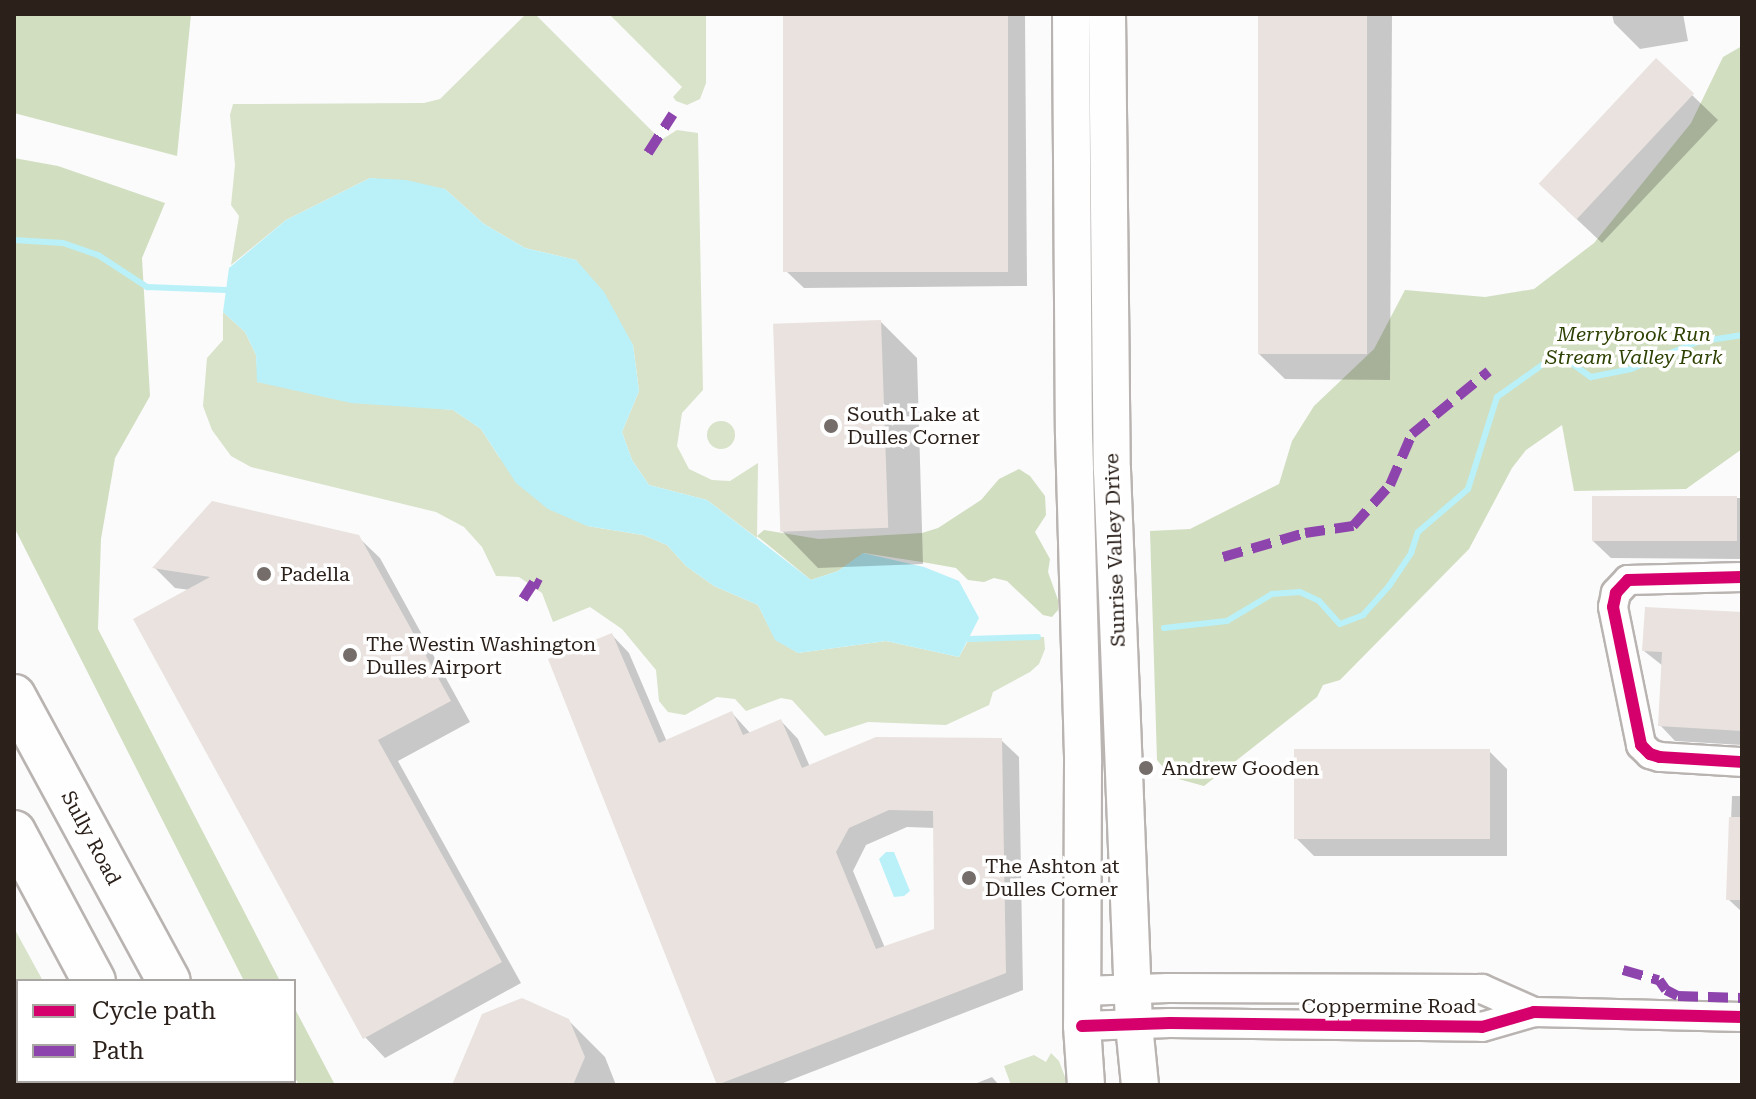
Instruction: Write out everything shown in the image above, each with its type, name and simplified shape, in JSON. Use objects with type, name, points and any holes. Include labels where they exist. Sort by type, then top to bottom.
[{"type":"highway","name":"Sully Road","points":[[14,696],[168,979]]},
{"type":"highway","points":[[14,832],[93,979]]},
{"type":"main road","name":"Sunrise Valley Drive","points":[[1071,14],[1082,1009],[1086,1085]]},
{"type":"main road","name":"Sunrise Valley Drive","points":[[1107,14],[1112,470],[1134,1025],[1140,1085]]},
{"type":"street","points":[[1742,577],[1628,580],[1616,593],[1613,607],[1641,745],[1650,754],[1660,757],[1742,762]]},
{"type":"street","name":"Coppermine Road","points":[[1082,1009],[1133,989],[1482,989],[1534,1012]]},
{"type":"street","name":"Coppermine Road","points":[[1082,1009],[1134,1025],[1482,1027],[1534,1012],[1742,1017]]},
{"type":"green space","points":[[14,14],[191,14],[177,156],[14,113]]},
{"type":"green space","points":[[526,14],[535,14],[661,140],[677,130],[698,133],[703,390],[682,413],[677,446],[689,469],[712,480],[730,481],[758,463],[757,538],[707,500],[649,485],[632,460],[622,432],[639,391],[633,345],[576,260],[525,248],[484,224],[445,189],[370,178],[286,220],[231,265],[239,216],[231,205],[235,165],[230,115],[233,104],[424,103],[440,99]]},
{"type":"green space","points":[[609,14],[706,14],[706,83],[700,99],[687,105],[676,101],[673,97],[682,87]]},
{"type":"green space","name":"Merrybrook Run Stream Valley Park","points":[[1742,46],[1742,449],[1686,489],[1574,491],[1562,425],[1526,450],[1512,468],[1469,549],[1340,680],[1323,685],[1317,697],[1204,786],[1171,777],[1157,760],[1150,531],[1190,529],[1279,484],[1292,441],[1314,406],[1374,349],[1405,290],[1485,297],[1534,289],[1594,243],[1691,123],[1723,57]]},
{"type":"green space","points":[[14,158],[58,166],[165,203],[142,258],[150,396],[115,458],[101,539],[98,629],[279,979],[243,979],[14,527]]},
{"type":"green space","points":[[223,312],[245,332],[256,355],[258,382],[453,410],[481,429],[499,457],[587,526],[643,535],[667,545],[686,566],[714,586],[758,605],[775,639],[798,653],[886,641],[959,657],[969,639],[1044,637],[1045,649],[1039,664],[993,692],[989,705],[946,725],[868,722],[825,736],[792,700],[781,698],[746,711],[735,699],[717,697],[685,715],[668,712],[659,701],[656,670],[622,629],[590,607],[553,622],[542,593],[519,577],[496,576],[482,547],[464,527],[436,512],[251,467],[231,456],[212,430],[203,406],[207,358],[223,340]]},
{"type":"green space","points":[[721,421],[731,425],[735,435],[731,445],[721,449],[711,445],[707,435],[711,425]]},
{"type":"green space","points":[[1019,469],[1030,476],[1045,496],[1046,515],[1035,532],[1050,559],[1048,572],[1058,600],[1058,610],[1052,617],[1043,615],[1007,581],[994,578],[984,582],[968,580],[956,568],[864,553],[838,571],[811,580],[757,536],[764,530],[819,539],[922,533],[938,528],[981,500],[999,479]]},
{"type":"green space","points":[[14,928],[42,979],[16,979],[16,994]]},
{"type":"green space","points":[[296,1011],[335,1085],[299,1085],[296,1080]]},
{"type":"green space","points":[[1051,1053],[1059,1061],[1068,1085],[1011,1085],[1004,1066],[1034,1055],[1046,1062]]},
{"type":"water","points":[[370,178],[406,180],[445,189],[484,224],[525,248],[576,260],[604,292],[633,345],[639,391],[622,432],[632,460],[649,485],[707,500],[811,580],[838,571],[863,553],[924,567],[959,581],[979,618],[959,657],[886,641],[798,653],[775,640],[758,605],[714,586],[686,566],[667,545],[643,535],[587,526],[548,509],[516,483],[481,429],[453,410],[351,403],[257,382],[256,355],[245,332],[223,312],[229,268],[286,220]]},
{"type":"water","points":[[886,852],[894,852],[910,891],[904,896],[894,897],[879,859]]},
{"type":"building","points":[[783,14],[1008,14],[1008,272],[783,272]]},
{"type":"building","points":[[1258,14],[1367,14],[1367,354],[1258,354]]},
{"type":"building","points":[[1656,58],[1694,93],[1577,219],[1539,184]]},
{"type":"building","name":"South Lake at Dulles Corner","points":[[881,320],[888,528],[780,532],[773,324]]},
{"type":"building","points":[[1592,496],[1737,496],[1737,541],[1592,541]]},
{"type":"building","points":[[212,501],[359,535],[451,701],[378,740],[502,962],[363,1039],[133,619],[210,577],[152,568]]},
{"type":"building","points":[[1645,607],[1742,612],[1742,731],[1658,726],[1662,652],[1642,651]]},
{"type":"building","name":"The Ashton at Dulles Corner","points":[[612,633],[659,743],[732,711],[743,735],[781,719],[802,768],[876,737],[1002,738],[1006,973],[717,1085],[548,659]],"holes":[[[889,810],[933,811],[934,929],[876,949],[836,852],[849,828]]]},
{"type":"building","points":[[1294,749],[1490,749],[1490,839],[1294,839]]},
{"type":"building","points":[[1729,817],[1742,817],[1742,900],[1726,900]]},
{"type":"building","points":[[522,998],[569,1019],[585,1057],[573,1085],[452,1085],[482,1014]]},
{"type":"waterway","points":[[14,240],[63,243],[98,255],[147,287],[226,290]]},
{"type":"waterway","points":[[1164,628],[1227,621],[1272,594],[1300,592],[1319,601],[1340,624],[1363,615],[1389,586],[1411,553],[1418,532],[1468,489],[1497,397],[1549,360],[1570,362],[1591,377],[1631,369],[1697,342],[1742,335]]},
{"type":"waterway","points":[[969,639],[1038,637]]},
{"type":"marked path","points":[[648,153],[673,114]]},
{"type":"marked path","points":[[1223,557],[1305,533],[1353,526],[1390,485],[1412,434],[1489,371]]},
{"type":"marked path","points":[[523,599],[534,582],[540,585]]},
{"type":"marked path","points":[[1623,970],[1659,980],[1666,990],[1678,996],[1742,998]]},
{"type":"cycle path","points":[[1742,577],[1628,580],[1616,593],[1613,607],[1641,745],[1650,754],[1660,757],[1742,762]]},
{"type":"cycle path","points":[[1082,1026],[1170,1023],[1482,1027],[1534,1012],[1742,1017]]},
{"type":"place","name":"South Lake at Dulles Corner","points":[[831,426]]},
{"type":"place","name":"Padella","points":[[264,574]]},
{"type":"place","name":"The Westin Washington Dulles Airport","points":[[350,655]]},
{"type":"place","name":"Andrew Gooden","points":[[1146,768]]},
{"type":"place","name":"The Ashton at Dulles Corner","points":[[969,878]]}]
